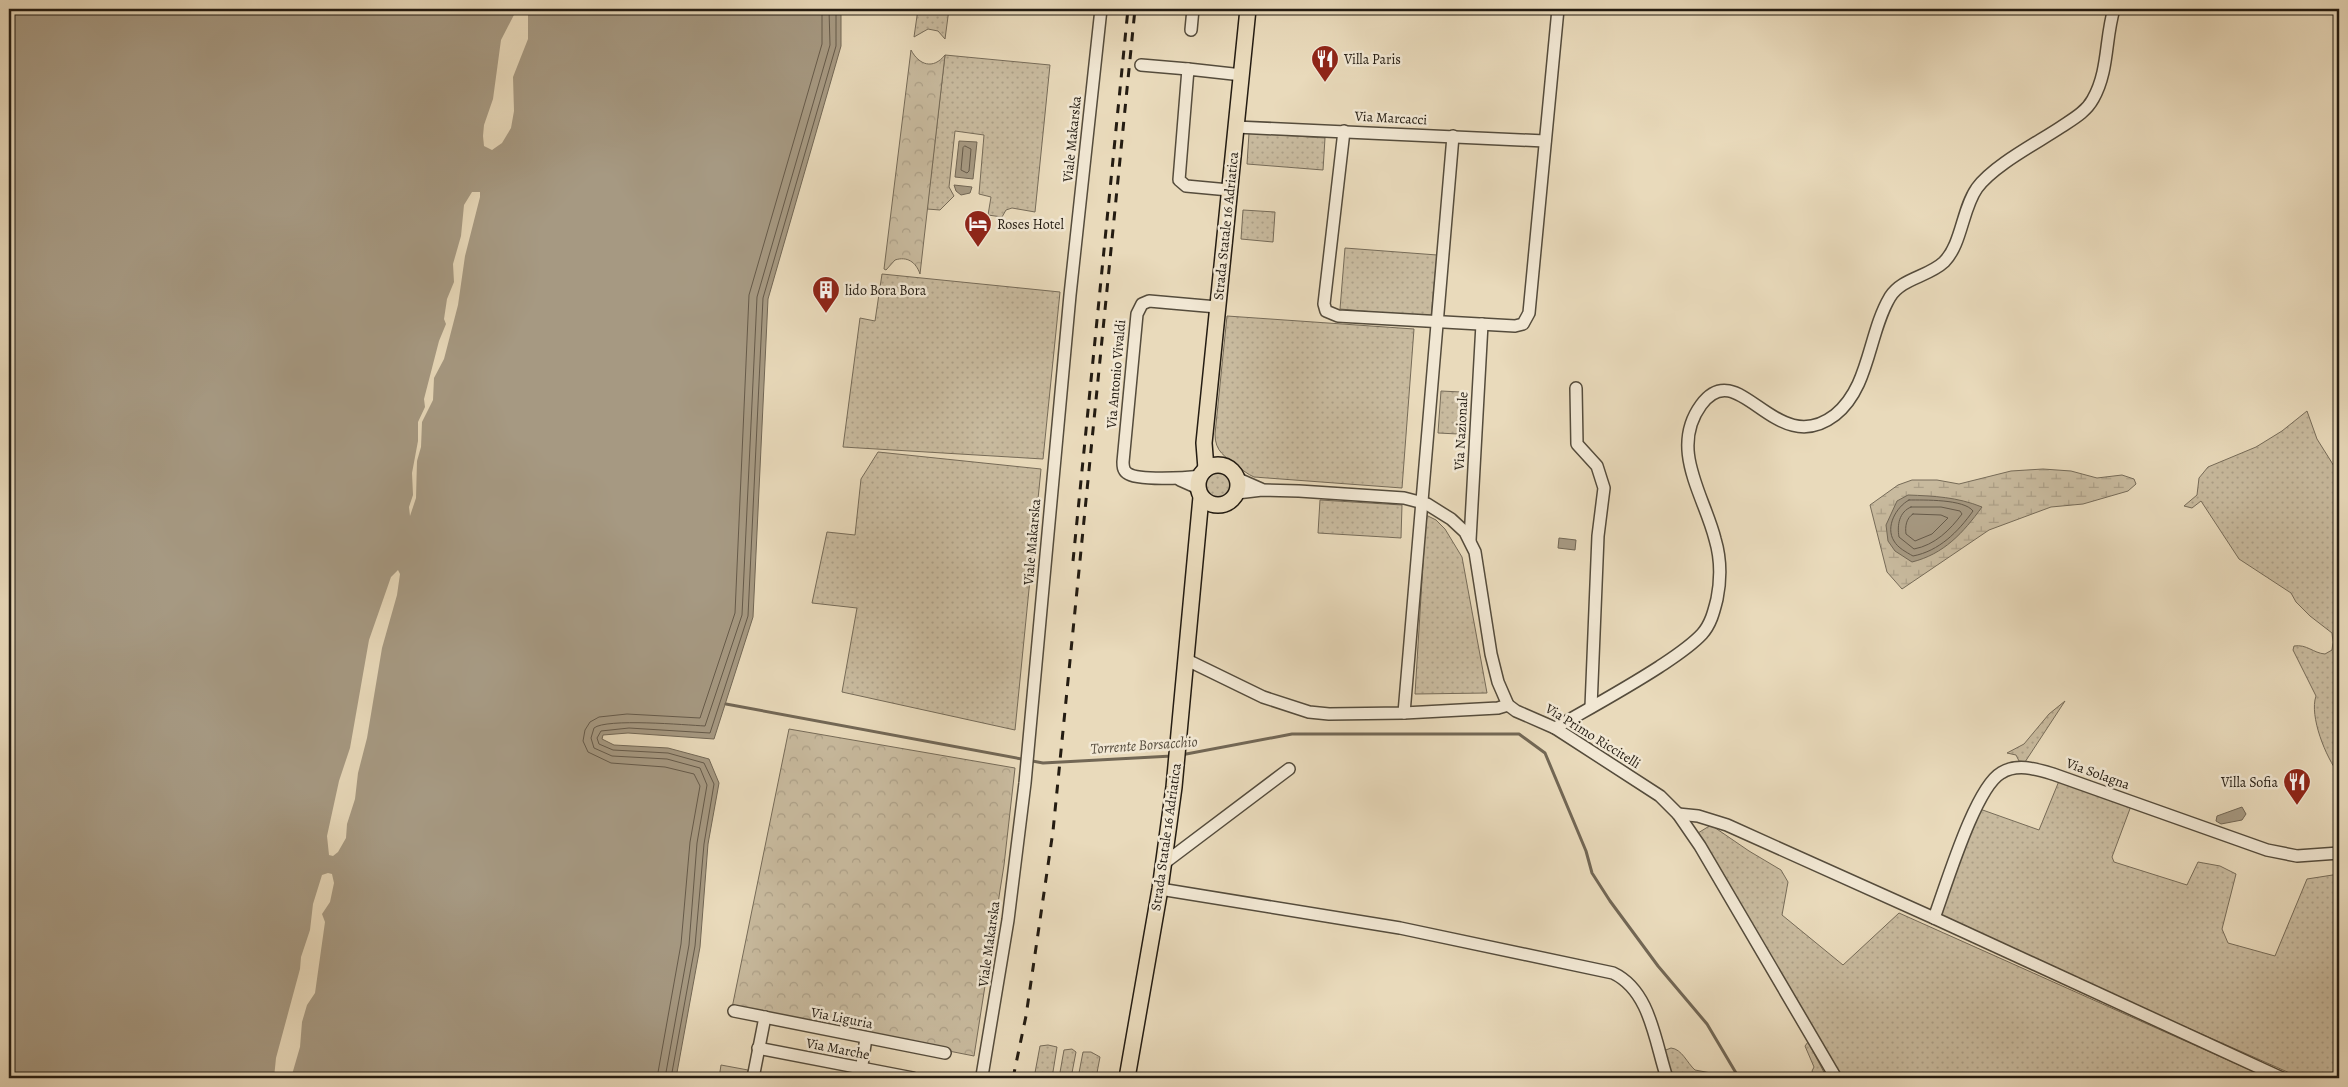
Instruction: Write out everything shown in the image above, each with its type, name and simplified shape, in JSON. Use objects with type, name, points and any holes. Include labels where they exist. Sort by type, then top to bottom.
[{"type":"main road","name":"Strada Statale 16 Adriatica","points":[[1127,1078],[1160,889],[1174,787],[1197,534],[1205,479],[1204,443],[1248,9]]},
{"type":"main road","points":[[1197,534],[1221,505],[1233,499],[1236,485],[1228,468],[1205,479],[1210,504],[1221,505]]},
{"type":"street","name":"Viale Makarska","points":[[982,1076],[1005,939],[1025,783],[1069,304],[1101,9]]},
{"type":"street","points":[[1191,30],[1193,9]]},
{"type":"street","points":[[1344,131],[1324,304],[1326,311],[1338,316],[1436,322],[1517,326],[1525,323],[1529,316],[1544,141],[1558,9]]},
{"type":"street","points":[[1555,728],[1591,708],[1683,650],[1703,632],[1713,615],[1720,581],[1718,550],[1711,524],[1690,466],[1686,448],[1690,422],[1702,403],[1716,391],[1731,390],[1774,419],[1798,427],[1822,422],[1840,410],[1857,386],[1891,296],[1900,286],[1934,269],[1946,260],[1972,196],[1978,186],[1998,168],[2080,115],[2091,102],[2101,79],[2114,9]]},
{"type":"street","points":[[1141,65],[1242,74]]},
{"type":"street","points":[[1188,69],[1179,180],[1186,186],[1230,190]]},
{"type":"street","name":"Via Marcacci","points":[[1236,127],[1544,141]]},
{"type":"street","points":[[1404,713],[1453,136]]},
{"type":"street","name":"Via Antonio Vivaldi","points":[[1205,479],[1178,480],[1132,475],[1125,471],[1123,466],[1137,311],[1142,304],[1149,301],[1218,307]]},
{"type":"street","name":"Via Nazionale","points":[[1470,540],[1482,324]]},
{"type":"street","points":[[1576,388],[1578,444],[1597,466],[1604,488],[1598,536],[1591,708]]},
{"type":"street","name":"Via Nazionale","points":[[1236,485],[1262,490],[1342,493],[1404,498],[1421,501],[1451,519],[1470,540],[1479,564],[1491,654],[1498,682],[1508,705]]},
{"type":"street","points":[[1187,660],[1263,697],[1301,711],[1329,714],[1404,713],[1498,708],[1508,705]]},
{"type":"street","name":"Via Primo Riccitelli","points":[[1508,705],[1516,711],[1555,728],[1660,796],[1678,814],[1700,846],[1836,1078]]},
{"type":"street","name":"Via Solagna","points":[[1934,918],[1981,797],[1996,776],[2012,768],[2028,768],[2046,772],[2267,850],[2297,856],[2339,853]]},
{"type":"street","points":[[1163,864],[1289,769]]},
{"type":"street","points":[[1678,814],[1698,816],[1720,822],[2282,1078]]},
{"type":"street","points":[[1160,889],[1400,928],[1613,973],[1628,981],[1639,995],[1667,1078]]},
{"type":"street","name":"Via Liguria","points":[[734,1011],[945,1053]]},
{"type":"street","points":[[753,1078],[765,1017]]},
{"type":"street","points":[[861,1074],[866,1038]]},
{"type":"street","name":"Via Marche","points":[[758,1048],[861,1074],[913,1078]]},
{"type":"green space","points":[[918,9],[949,9],[945,39],[938,31],[928,29],[914,37]]},
{"type":"green space","points":[[911,50],[918,59],[926,64],[936,63],[945,55],[920,274],[913,263],[903,259],[895,260],[886,270],[884,269]]},
{"type":"green space","points":[[945,55],[1050,65],[1035,212],[1012,208],[1006,210],[1002,217],[988,215],[991,197],[979,194],[984,135],[955,131],[949,187],[954,196],[940,210],[927,209]]},
{"type":"green space","points":[[1249,133],[1325,138],[1323,170],[1247,164]]},
{"type":"green space","points":[[1243,210],[1275,212],[1273,242],[1241,239]]},
{"type":"green space","points":[[1345,248],[1437,255],[1431,317],[1340,309]]},
{"type":"green space","points":[[882,274],[1060,292],[1043,459],[843,447],[860,318],[875,321]]},
{"type":"green space","points":[[1227,316],[1414,329],[1402,488],[1254,477],[1225,456],[1217,445],[1215,434]]},
{"type":"green space","points":[[1441,391],[1461,392],[1458,434],[1438,433]]},
{"type":"green space","points":[[2307,411],[2317,439],[2339,474],[2339,774],[2324,748],[2320,736],[2314,704],[2316,696],[2293,650],[2294,646],[2299,646],[2325,654],[2332,650],[2332,633],[2310,616],[2296,602],[2291,593],[2239,559],[2201,501],[2192,508],[2184,506],[2197,495],[2199,478],[2208,467],[2256,447],[2282,431]]},
{"type":"green space","points":[[878,452],[1041,469],[1015,730],[842,692],[857,608],[812,603],[827,532],[855,535],[861,479]]},
{"type":"green space","points":[[2043,469],[2071,471],[2097,478],[2122,475],[2134,479],[2136,484],[2128,491],[2083,504],[2051,507],[1989,530],[1902,589],[1887,572],[1870,505],[1898,485],[1912,480],[1937,480],[1959,484],[2011,471]]},
{"type":"green space","points":[[1218,471],[1228,475],[1232,485],[1228,495],[1218,499],[1208,495],[1204,485],[1208,475]]},
{"type":"green space","points":[[1320,500],[1402,505],[1401,538],[1318,533]]},
{"type":"green space","points":[[1426,515],[1436,520],[1445,529],[1462,557],[1487,693],[1415,694]]},
{"type":"green space","points":[[2065,701],[2025,762],[2019,761],[2016,755],[2007,753],[2024,744],[2049,714]]},
{"type":"green space","points":[[789,729],[1015,768],[1004,865],[974,1056],[732,1008]]},
{"type":"green space","points":[[2059,781],[2131,806],[2112,857],[2114,862],[2187,885],[2198,862],[2220,866],[2236,874],[2222,929],[2228,943],[2275,956],[2307,879],[2339,874],[2339,1078],[2301,1078],[1937,917],[1977,808],[2039,830]]},
{"type":"green space","points":[[1711,825],[1781,870],[1788,882],[1782,915],[1843,965],[1899,913],[2268,1078],[1840,1078],[1698,833]]},
{"type":"green space","points":[[1808,1042],[1827,1078],[1814,1078],[1812,1071],[1814,1067],[1805,1046]]},
{"type":"green space","points":[[1040,1046],[1057,1047],[1052,1078],[1034,1078]]},
{"type":"green space","points":[[1671,1048],[1678,1051],[1695,1070],[1711,1073],[1714,1078],[1671,1078],[1663,1051]]},
{"type":"green space","points":[[1072,1049],[1076,1052],[1071,1078],[1059,1078],[1064,1050]]},
{"type":"green space","points":[[1083,1052],[1091,1052],[1100,1057],[1096,1078],[1078,1078]]},
{"type":"green space","points":[[721,1065],[748,1070],[747,1078],[719,1078]]},
{"type":"water","points":[[9,9],[841,9],[841,46],[768,299],[753,617],[714,739],[628,733],[603,735],[602,739],[614,745],[668,748],[709,759],[719,783],[708,844],[700,947],[676,1078],[9,1078]]},
{"type":"water","points":[[959,141],[977,142],[973,179],[955,177]]},
{"type":"water","points":[[954,185],[972,187],[970,193],[961,195],[956,191]]},
{"type":"water","points":[[1908,495],[1954,499],[1982,507],[1952,541],[1934,554],[1912,562],[1895,551],[1888,541],[1886,525],[1897,501]]},
{"type":"water","points":[[1559,538],[1576,540],[1575,550],[1558,548]]},
{"type":"water","points":[[2242,807],[2246,814],[2242,820],[2221,824],[2216,821],[2217,816]]},
{"type":"pier","points":[[517,9],[528,9],[528,39],[513,77],[514,111],[511,128],[502,143],[492,150],[484,146],[484,125],[493,99],[501,40]]},
{"type":"pier","points":[[472,192],[480,192],[480,197],[465,256],[458,305],[444,359],[434,378],[433,400],[422,422],[421,447],[417,461],[416,498],[410,516],[409,507],[413,495],[412,473],[418,441],[418,422],[425,407],[424,399],[439,341],[446,324],[444,319],[447,299],[454,282],[453,264],[461,236],[464,205]]},
{"type":"pier","points":[[398,570],[400,574],[397,595],[382,648],[367,738],[358,773],[355,799],[347,824],[346,838],[338,852],[333,856],[329,855],[327,836],[339,781],[350,748],[369,640],[391,577]]},
{"type":"pier","points":[[332,874],[334,883],[330,902],[322,914],[325,922],[315,993],[307,1005],[302,1022],[300,1047],[291,1078],[274,1078],[276,1058],[300,969],[301,957],[310,930],[313,904],[322,875]]},
{"type":"waterway","name":"Torrente Borsacchio","points":[[726,704],[1043,763],[1172,756]]},
{"type":"waterway","name":"Torrente Borsacchio","points":[[1181,755],[1292,734],[1519,734],[1545,753],[1586,851],[1592,873],[1610,901],[1658,966],[1707,1024],[1739,1078]]},
{"type":"railway","points":[[1073,561],[1128,9]]},
{"type":"railway","points":[[1013,1078],[1026,1016],[1053,831],[1135,9]]},
{"type":"place","name":"Villa Paris","points":[[1325,83]]},
{"type":"place","name":"Roses Hotel","points":[[978,248]]},
{"type":"place","name":"lido Bora Bora","points":[[826,314]]},
{"type":"place","name":"Villa Sofia","points":[[2297,806]]}]
